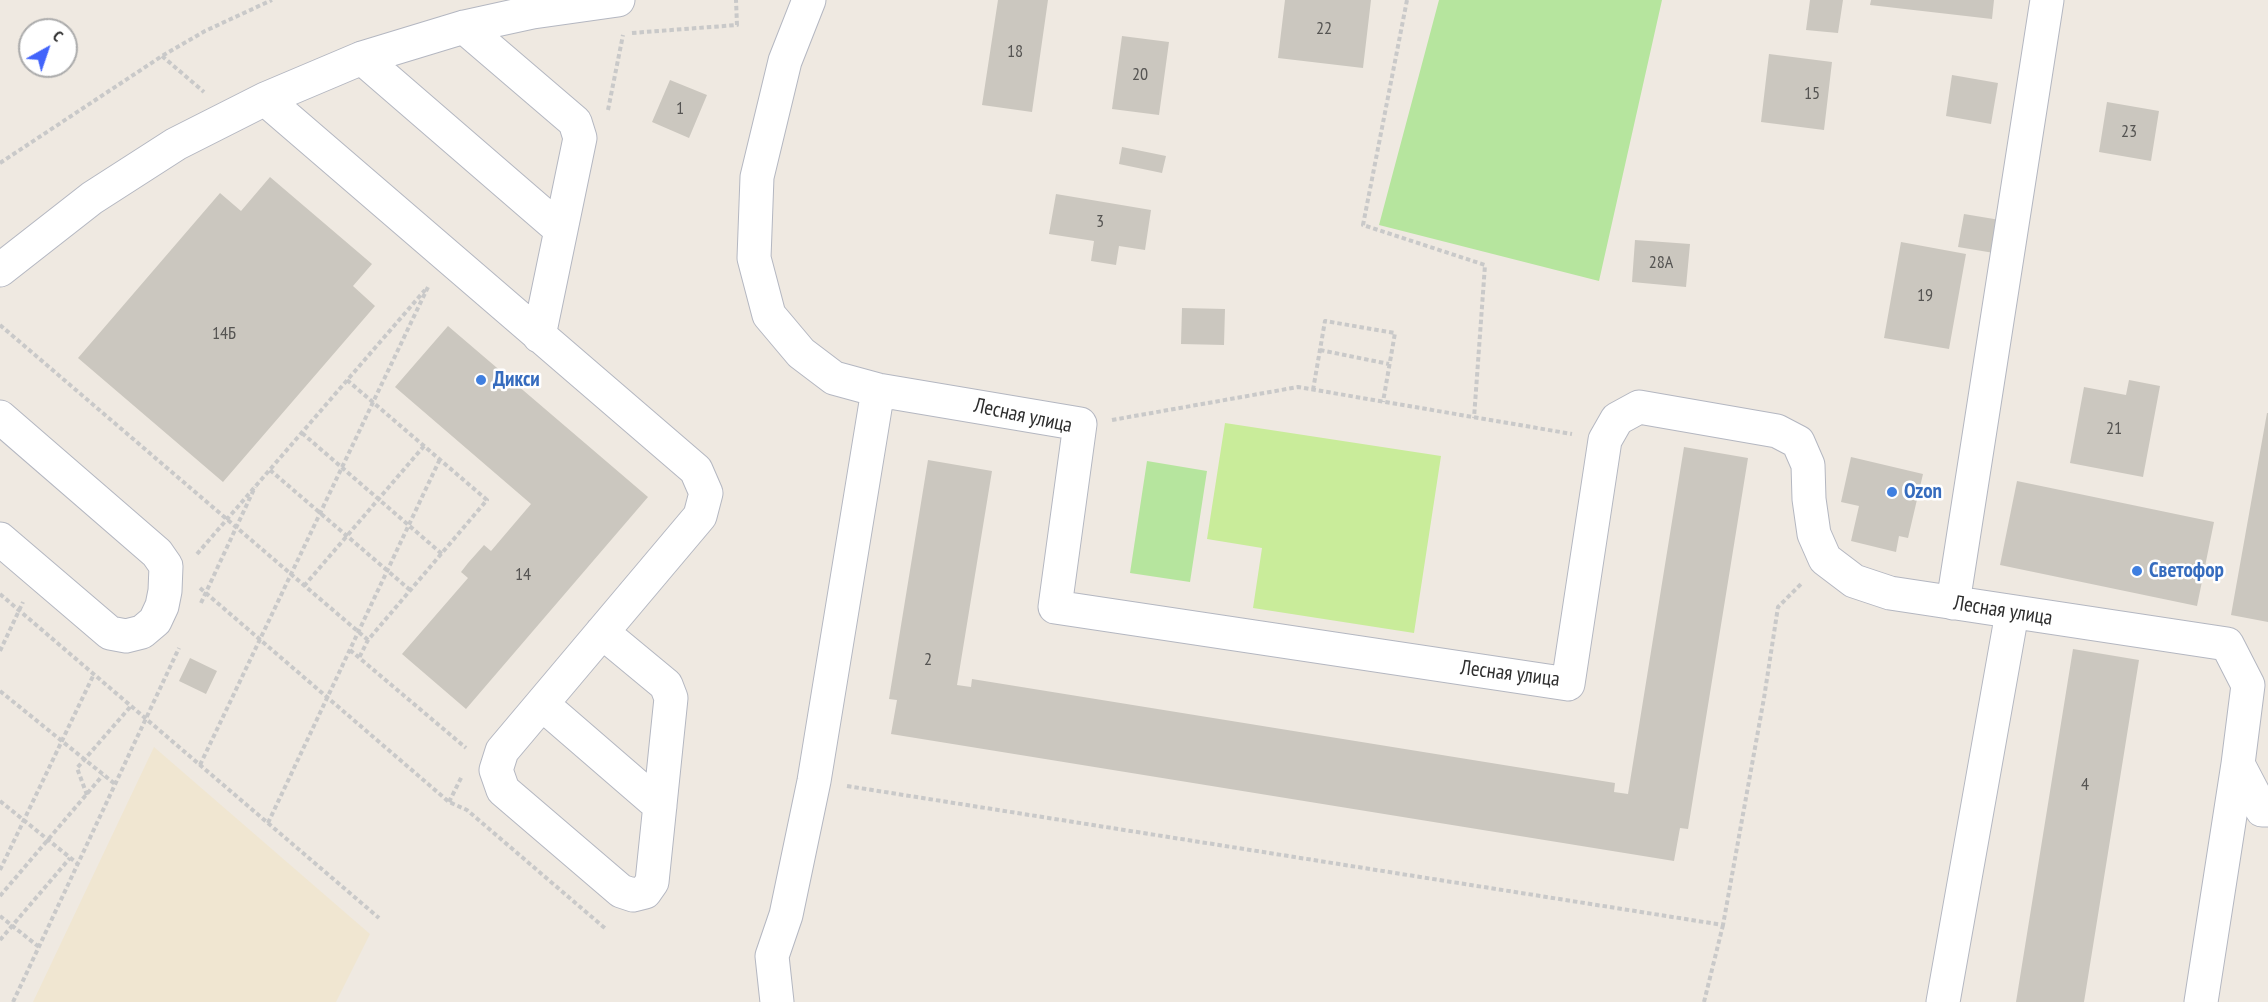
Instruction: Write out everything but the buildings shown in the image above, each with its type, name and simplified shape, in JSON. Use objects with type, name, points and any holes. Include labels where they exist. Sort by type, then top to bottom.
[{"type":"street","points":[[0,270],[102,192],[176,144],[265,99],[362,58],[464,27],[533,12],[618,0]]},
{"type":"street","name":"Лесная улица","points":[[809,0],[785,61],[757,177],[754,258],[769,315],[801,354],[834,378],[878,390],[1080,424],[1055,607],[1568,684],[1605,440],[1617,419],[1639,407],[1777,431],[1798,442],[1808,465],[1809,499],[1814,534],[1825,559],[1854,581],[1890,593],[2226,644],[2248,685],[2201,1002]]},
{"type":"street","points":[[1953,603],[2047,0]]},
{"type":"street","points":[[464,27],[575,122],[580,138],[539,336]]},
{"type":"street","points":[[362,58],[561,230]]},
{"type":"street","points":[[265,99],[696,470],[706,493],[700,516],[602,632],[542,704],[502,751],[496,770],[503,789],[621,891],[633,895],[645,892],[652,882],[671,698],[666,685],[602,632]]},
{"type":"street","points":[[777,1002],[772,956],[786,915],[814,781],[878,390]]},
{"type":"street","points":[[0,417],[174,569],[155,621],[142,632],[126,636],[110,633],[0,539]]},
{"type":"street","points":[[1943,1002],[2012,613]]},
{"type":"street","points":[[542,704],[660,806]]},
{"type":"street","points":[[2238,764],[2262,810],[2268,810]]},
{"type":"path","points":[[0,163],[162,56],[206,31],[272,0]]},
{"type":"path","points":[[612,36],[737,25],[736,0]]},
{"type":"path","points":[[1407,0],[1364,225],[1485,266],[1474,418]]},
{"type":"path","points":[[580,138],[607,119],[623,34]]},
{"type":"path","points":[[200,765],[260,640],[429,285],[227,519],[174,569],[206,593],[260,640],[449,802],[467,810],[607,930]]},
{"type":"path","points":[[1313,390],[1325,321],[1395,333],[1383,402]]},
{"type":"path","points":[[0,325],[368,640]]},
{"type":"path","points":[[1320,350],[1389,364]]},
{"type":"path","points":[[347,380],[487,500],[368,640],[359,658]]},
{"type":"path","points":[[1080,424],[1130,418],[1298,387],[1605,440]]},
{"type":"path","points":[[302,433],[442,554]]},
{"type":"path","points":[[304,586],[424,446]]},
{"type":"path","points":[[268,823],[440,459]]},
{"type":"path","points":[[270,470],[410,590]]},
{"type":"path","points":[[201,603],[255,487]]},
{"type":"path","points":[[1704,1002],[1723,925],[1778,607],[1825,559]]},
{"type":"path","points":[[0,651],[30,588],[42,575]]},
{"type":"path","points":[[0,594],[379,918]]},
{"type":"path","points":[[13,1002],[181,645]]},
{"type":"path","points":[[350,650],[472,754],[496,770]]},
{"type":"path","points":[[0,870],[94,674]]},
{"type":"path","points":[[0,691],[115,784]]},
{"type":"path","points":[[87,795],[77,768],[131,706]]},
{"type":"path","points":[[0,896],[104,775]]},
{"type":"path","points":[[814,781],[1723,925]]},
{"type":"path","points":[[0,801],[78,864]]},
{"type":"path","points":[[0,940],[70,858]]},
{"type":"path","points":[[0,916],[39,947]]},
{"type":"shaded area","points":[[154,747],[370,934],[336,1002],[33,1002]]},
{"type":"green space","points":[[1439,0],[1662,0],[1599,281],[1379,225]]},
{"type":"green space","points":[[1225,423],[1441,456],[1414,633],[1253,608],[1262,548],[1207,539]]},
{"type":"green space","points":[[1147,461],[1207,471],[1190,582],[1130,573]]},
{"type":"place","name":"Дикси","points":[[481,380]]},
{"type":"place","name":"Ozon","points":[[1892,492]]},
{"type":"place","name":"Светофор","points":[[2137,571]]}]
